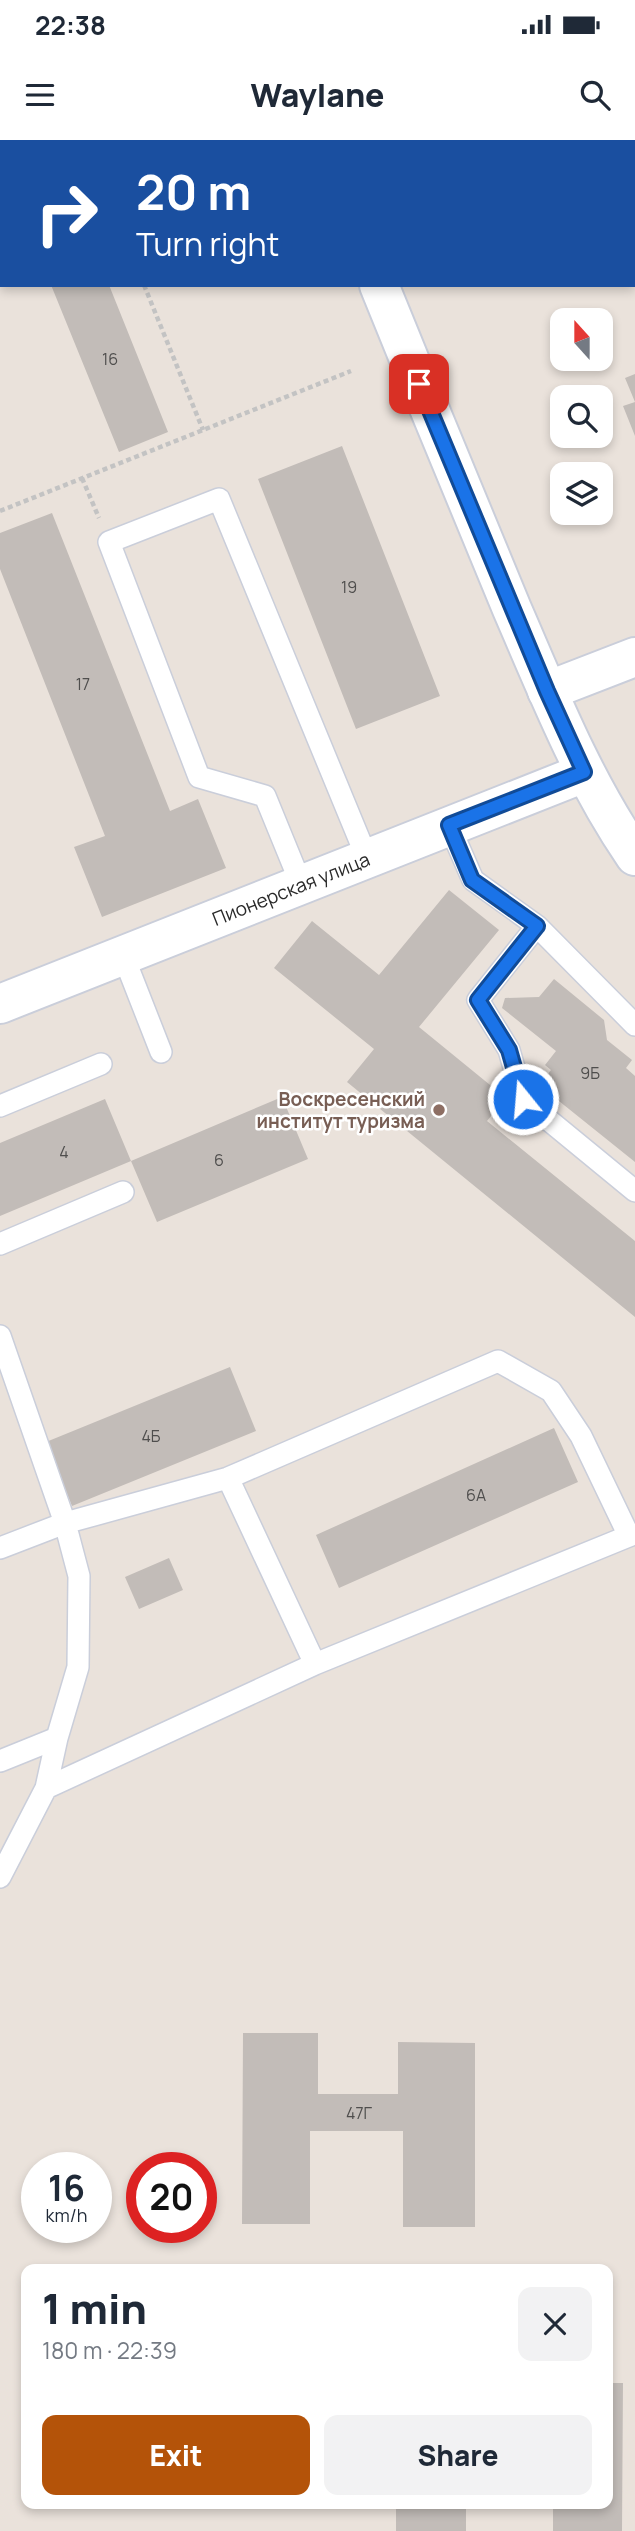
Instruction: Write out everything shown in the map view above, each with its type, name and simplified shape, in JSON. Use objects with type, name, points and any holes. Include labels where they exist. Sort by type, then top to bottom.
[{"type":"street","points":[[380,287],[547,691],[600,803],[635,856]]},
{"type":"street","points":[[547,691],[635,657]]},
{"type":"street","name":"Пионерская улица","points":[[0,1004],[584,772]]},
{"type":"lane","points":[[301,884],[265,796],[199,777],[109,542],[219,499],[367,859]]},
{"type":"lane","points":[[449,825],[472,880],[537,926],[635,1025]]},
{"type":"lane","points":[[537,926],[478,1000],[509,1050],[523,1099],[635,1191]]},
{"type":"lane","points":[[123,955],[161,1052]]},
{"type":"lane","points":[[0,1106],[101,1064]]},
{"type":"lane","points":[[0,1244],[123,1192]]},
{"type":"lane","points":[[0,1336],[65,1523],[79,1576],[78,1667],[57,1738],[46,1788],[0,1877]]},
{"type":"lane","points":[[0,1548],[65,1523],[228,1478],[498,1361],[551,1391],[581,1436],[629,1536],[314,1664],[46,1788]]},
{"type":"lane","points":[[228,1478],[314,1664]]},
{"type":"lane","points":[[0,1761],[57,1738]]},
{"type":"path","points":[[145,287],[203,430]]},
{"type":"path","points":[[0,511],[351,371]]},
{"type":"path","points":[[82,478],[109,542]]},
{"type":"building","points":[[52,287],[110,287],[168,432],[119,452]]},
{"type":"building","points":[[635,374],[635,402],[625,378]]},
{"type":"building","points":[[635,402],[635,436],[623,406]]},
{"type":"building","points":[[342,446],[440,696],[356,729],[258,479]]},
{"type":"building","points":[[52,513],[170,811],[198,799],[226,868],[102,917],[74,847],[105,836],[0,569],[0,533]]},
{"type":"building","name":"Воскресенский институт туризма","points":[[449,890],[499,930],[419,1027],[506,1098],[487,1121],[635,1241],[635,1317],[347,1082],[374,1049],[274,968],[312,921],[379,975]]},
{"type":"building","points":[[554,979],[604,1020],[607,1040],[632,1060],[626,1068],[635,1076],[635,1162],[539,1085],[551,1070],[545,1065],[556,1051],[502,1008],[505,998],[539,997]]},
{"type":"building","points":[[282,1097],[308,1159],[157,1222],[131,1161]]},
{"type":"building","points":[[105,1099],[131,1161],[0,1216],[0,1143]]},
{"type":"building","points":[[230,1367],[256,1431],[72,1506],[46,1442]]},
{"type":"building","points":[[554,1428],[578,1482],[339,1588],[316,1535]]},
{"type":"building","points":[[169,1558],[183,1590],[139,1609],[125,1577]]},
{"type":"building","points":[[243,2033],[318,2033],[318,2094],[398,2094],[398,2042],[475,2043],[475,2227],[403,2227],[403,2131],[310,2131],[310,2224],[242,2224]]},
{"type":"building","points":[[613,2383],[623,2383],[622,2531],[553,2531],[553,2509],[613,2509]]},
{"type":"building","points":[[396,2509],[466,2509],[466,2531],[396,2531]]},
{"type":"place","name":"Воскресенский институт туризма","points":[[439,1110]]},
{"type":"route","points":[[419,384],[547,691],[584,772],[449,825],[472,880],[537,926],[478,1000],[509,1050],[523,1099]]}]
